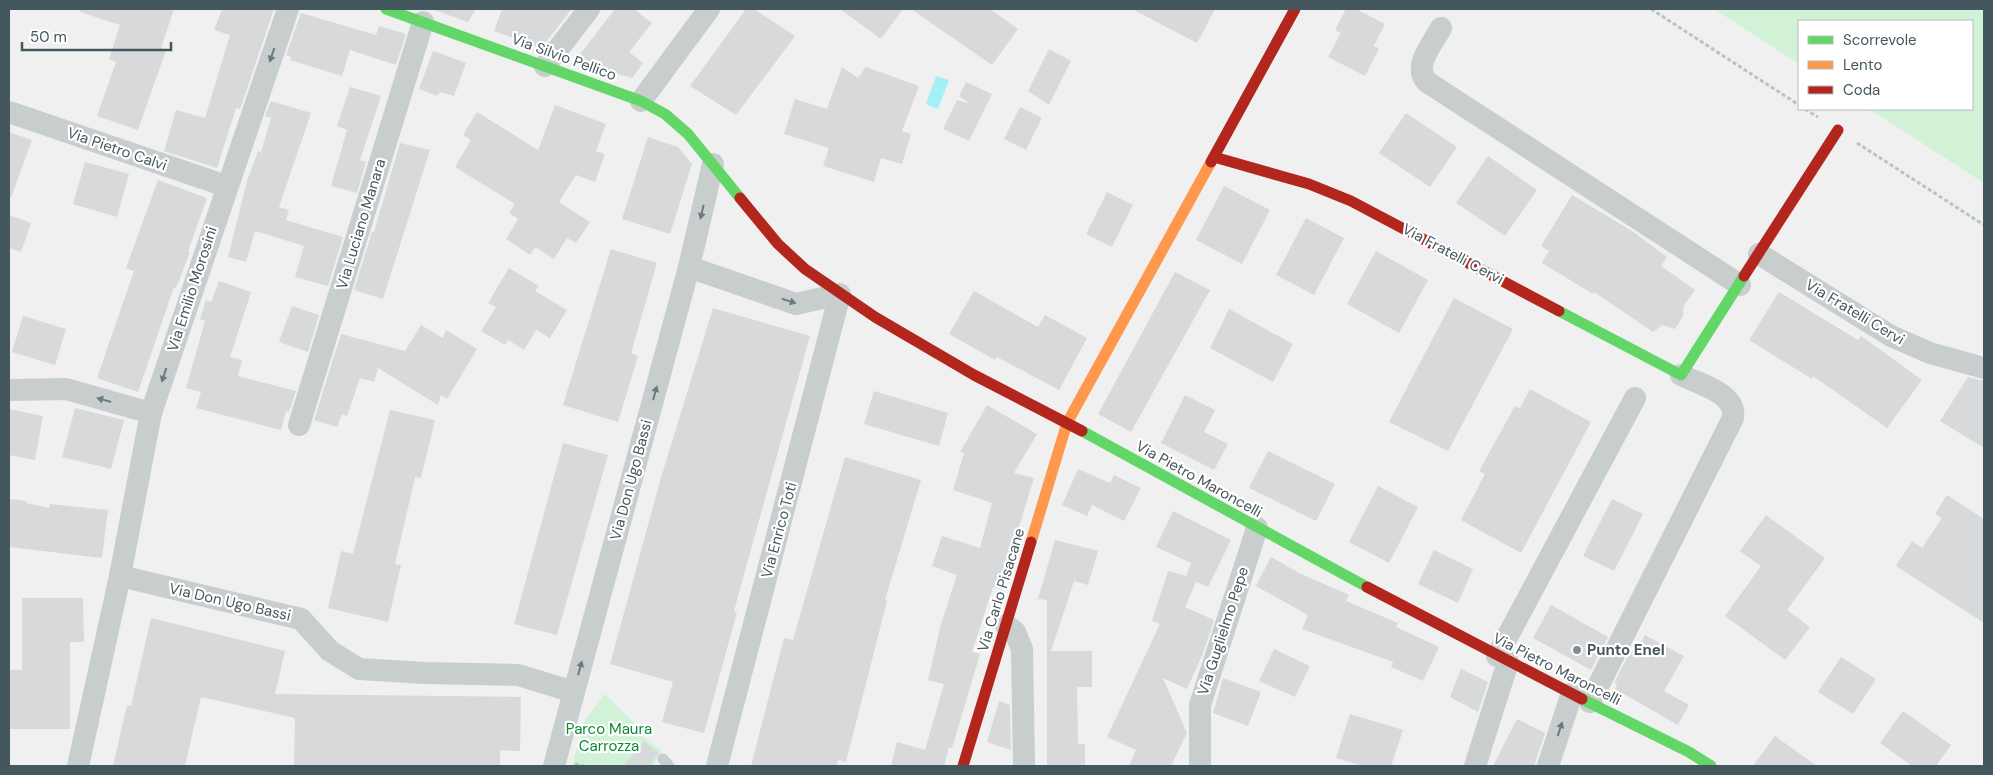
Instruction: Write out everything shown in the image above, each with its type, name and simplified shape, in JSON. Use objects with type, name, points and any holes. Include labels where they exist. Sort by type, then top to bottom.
[{"type":"street","name":"Via Emilio Morosini","points":[[120,576],[151,413],[226,186],[288,9]]},
{"type":"street","name":"Via Silvio Pellico","points":[[386,9],[641,101],[659,110],[680,125],[713,164]]},
{"type":"street","points":[[545,66],[589,9]]},
{"type":"street","points":[[641,101],[709,9]]},
{"type":"street","points":[[1067,423],[1295,9]]},
{"type":"street","name":"Via Luciano Manara","points":[[299,425],[424,22]]},
{"type":"street","points":[[1441,28],[1422,63],[1422,76],[1427,82],[1740,285]]},
{"type":"street","name":"Via Pietro Calvi","points":[[9,112],[226,186]]},
{"type":"street","points":[[1681,375],[1838,130]]},
{"type":"street","name":"Via Fratelli Cervi","points":[[1214,157],[1309,184],[1351,201],[1727,399],[1733,406],[1733,418],[1581,697],[1548,766]]},
{"type":"street","name":"Via Don Ugo Bassi","points":[[554,766],[689,267],[713,164]]},
{"type":"street","name":"Via Pietro Maroncelli","points":[[713,164],[778,244],[805,269],[840,294],[974,376],[1067,423],[1257,528],[1502,659],[1689,752],[1711,766]]},
{"type":"street","name":"Via Fratelli Cervi","points":[[1759,254],[1891,336],[1930,353],[1984,368]]},
{"type":"street","points":[[689,267],[796,304],[840,294]]},
{"type":"street","name":"Via Enrico Toti","points":[[717,766],[840,294]]},
{"type":"street","points":[[9,390],[66,389],[151,413]]},
{"type":"street","points":[[1475,766],[1502,659],[1635,398]]},
{"type":"street","name":"Via Carlo Pisacane","points":[[963,766],[1067,423]]},
{"type":"street","name":"Via Guglielmo Pepe","points":[[1200,766],[1200,705],[1257,528]]},
{"type":"street","points":[[78,766],[120,576]]},
{"type":"street","name":"Via Don Ugo Bassi","points":[[120,576],[301,619],[330,651],[359,668],[425,673],[518,676],[574,692]]},
{"type":"street","points":[[1006,625],[1015,632],[1022,649],[1024,766]]},
{"type":"path","points":[[1650,9],[1798,104]]},
{"type":"path","points":[[1807,110],[1984,225]]},
{"type":"green space","points":[[1714,9],[1984,9],[1984,183],[1871,110],[1973,110],[1973,20],[1798,20],[1798,63]]},
{"type":"green space","name":"Parco Maura Carrozza","points":[[605,694],[643,732],[641,735],[662,751],[653,766],[572,766],[585,720]]},
{"type":"water","points":[[936,76],[949,80],[938,109],[926,104]]},
{"type":"building","points":[[80,9],[174,9],[161,48],[166,50],[138,130],[97,116],[116,62],[109,59],[120,25],[80,12]]},
{"type":"building","points":[[222,9],[274,9],[240,109],[236,108],[217,168],[164,151],[176,110],[205,118],[230,35],[214,30]]},
{"type":"building","points":[[431,9],[476,9],[468,22]]},
{"type":"building","points":[[502,9],[572,9],[541,48],[494,31]]},
{"type":"building","points":[[615,9],[634,9],[652,23],[629,52],[643,63],[632,78],[575,61]]},
{"type":"building","points":[[746,9],[754,9],[795,36],[736,115],[690,86]]},
{"type":"building","points":[[840,9],[903,9],[881,39]]},
{"type":"building","points":[[911,9],[990,9],[1018,29],[992,65]]},
{"type":"building","points":[[1132,9],[1215,9],[1197,43]]},
{"type":"building","points":[[1346,9],[1356,9],[1385,24],[1374,46],[1379,49],[1365,76],[1328,57],[1341,33],[1335,30]]},
{"type":"building","points":[[301,13],[376,35],[379,26],[406,34],[396,65],[350,50],[342,76],[290,60],[291,57],[286,55]]},
{"type":"building","points":[[1049,49],[1071,61],[1049,105],[1028,91]]},
{"type":"building","points":[[433,51],[466,63],[454,96],[440,92],[437,96],[419,89]]},
{"type":"building","points":[[842,67],[858,78],[866,67],[919,86],[902,131],[911,134],[902,164],[881,158],[874,182],[823,166],[829,148],[784,134],[795,99],[827,109]]},
{"type":"building","points":[[966,82],[992,94],[969,141],[943,129],[957,100],[970,104],[959,96]]},
{"type":"building","points":[[350,87],[381,96],[360,160],[366,162],[357,193],[331,186],[347,130],[337,126]]},
{"type":"building","points":[[271,101],[311,113],[279,207],[289,210],[286,220],[343,237],[328,286],[295,277],[304,246],[255,231],[246,262],[228,257],[247,181],[258,151],[261,152],[271,118],[265,116]]},
{"type":"building","points":[[555,105],[606,124],[596,151],[605,154],[595,182],[576,175],[559,202],[590,222],[576,243],[567,238],[554,259],[535,247],[530,255],[506,239],[518,219],[509,213],[515,204],[455,167],[471,140],[463,135],[477,112],[538,150]]},
{"type":"building","points":[[1020,107],[1042,118],[1026,150],[1004,139]]},
{"type":"building","points":[[1406,113],[1457,147],[1430,187],[1379,153]]},
{"type":"building","points":[[9,132],[32,140],[11,198],[9,198]]},
{"type":"building","points":[[648,137],[678,147],[692,164],[670,234],[622,219]]},
{"type":"building","points":[[400,143],[430,150],[383,299],[354,290],[372,232],[374,232]]},
{"type":"building","points":[[1488,156],[1537,190],[1505,236],[1456,203]]},
{"type":"building","points":[[85,162],[129,174],[117,217],[73,204]]},
{"type":"building","points":[[158,180],[207,198],[188,251],[190,252],[176,288],[174,287],[138,392],[97,378],[134,271],[126,268]]},
{"type":"building","points":[[1224,186],[1270,210],[1242,264],[1196,240]]},
{"type":"building","points":[[1107,192],[1133,205],[1112,247],[1086,234]]},
{"type":"building","points":[[1572,195],[1632,231],[1667,257],[1661,266],[1695,290],[1684,305],[1683,316],[1675,329],[1662,325],[1653,332],[1594,292],[1593,294],[1542,263],[1549,251],[1541,246]]},
{"type":"building","points":[[9,215],[31,223],[21,252],[9,248]]},
{"type":"building","points":[[1306,218],[1344,238],[1314,295],[1276,275]]},
{"type":"building","points":[[611,249],[657,263],[631,353],[638,356],[618,422],[563,405]]},
{"type":"building","points":[[1376,251],[1428,280],[1399,333],[1347,304]]},
{"type":"building","points":[[509,268],[539,286],[535,291],[567,310],[550,338],[536,330],[524,350],[508,340],[505,345],[481,331],[496,307],[488,303]]},
{"type":"building","points":[[1175,272],[1210,290],[1131,432],[1098,414]]},
{"type":"building","points":[[219,281],[251,292],[230,357],[242,360],[238,376],[296,391],[289,412],[286,411],[281,430],[196,408],[201,392],[186,388],[205,321],[200,319],[206,300],[211,302]]},
{"type":"building","points":[[974,291],[1038,327],[1045,315],[1087,338],[1059,390],[997,357],[995,360],[949,334]]},
{"type":"building","points":[[1779,292],[1858,340],[1861,336],[1922,380],[1887,428],[1813,376],[1812,379],[1749,340]]},
{"type":"building","points":[[1454,298],[1513,329],[1448,451],[1389,422]]},
{"type":"building","points":[[292,306],[319,315],[308,352],[279,342]]},
{"type":"building","points":[[713,308],[810,336],[734,611],[737,612],[704,733],[662,722],[673,682],[610,664],[660,481]]},
{"type":"building","points":[[1229,309],[1293,344],[1273,382],[1210,348]]},
{"type":"building","points":[[23,316],[66,329],[55,365],[12,352]]},
{"type":"building","points":[[421,325],[443,338],[446,330],[477,349],[447,399],[441,395],[438,405],[378,368],[374,382],[360,378],[347,416],[342,414],[337,427],[314,420],[341,334],[405,351]]},
{"type":"building","points":[[1968,377],[1984,381],[1984,448],[1940,421]]},
{"type":"building","points":[[1530,389],[1591,422],[1521,553],[1461,520],[1485,474],[1479,471],[1515,406],[1520,408]]},
{"type":"building","points":[[874,391],[948,413],[939,446],[864,424]]},
{"type":"building","points":[[1185,395],[1215,410],[1204,432],[1228,444],[1214,470],[1161,443]]},
{"type":"building","points":[[987,405],[1037,434],[1014,473],[1034,478],[1000,589],[993,587],[972,652],[980,654],[952,748],[949,747],[944,766],[891,766],[897,742],[925,750],[944,684],[928,680],[941,624],[957,575],[932,566],[942,536],[980,548],[992,503],[953,490],[964,453],[960,452]]},
{"type":"building","points":[[75,408],[124,420],[111,469],[62,457]]},
{"type":"building","points":[[9,409],[43,416],[35,460],[9,455]]},
{"type":"building","points":[[390,410],[435,420],[421,478],[415,477],[395,564],[401,565],[388,622],[328,608],[341,551],[353,554]]},
{"type":"building","points":[[563,443],[608,455],[557,635],[514,624]]},
{"type":"building","points":[[1268,451],[1335,484],[1316,521],[1249,488]]},
{"type":"building","points":[[845,457],[921,480],[885,600],[887,601],[846,762],[838,760],[837,766],[751,766],[784,638],[793,640]]},
{"type":"building","points":[[1078,469],[1110,483],[1114,475],[1141,488],[1124,521],[1092,505],[1087,516],[1062,505]]},
{"type":"building","points":[[1378,486],[1418,507],[1389,563],[1349,542]]},
{"type":"building","points":[[1947,495],[1984,519],[1984,623],[1896,566],[1912,541],[1922,548],[1942,518],[1935,514]]},
{"type":"building","points":[[9,499],[27,501],[26,503],[49,508],[50,504],[108,510],[102,558],[9,547]]},
{"type":"building","points":[[1612,499],[1643,514],[1614,571],[1583,556]]},
{"type":"building","points":[[1173,511],[1231,540],[1208,587],[1196,582],[1185,607],[1214,620],[1203,653],[1187,689],[1163,678],[1187,733],[1171,766],[1129,766],[1136,750],[1107,737],[1160,624],[1152,621],[1168,571],[1186,576],[1191,563],[1156,547]]},
{"type":"building","points":[[1766,515],[1825,558],[1787,610],[1810,627],[1785,660],[1725,616],[1761,566],[1740,551]]},
{"type":"building","points":[[1055,540],[1098,551],[1088,585],[1074,581],[1051,651],[1092,651],[1092,687],[1077,687],[1078,744],[1085,744],[1085,766],[1047,766],[1047,600],[1038,599]]},
{"type":"building","points":[[1434,550],[1473,569],[1458,603],[1418,584]]},
{"type":"building","points":[[1271,557],[1299,573],[1349,595],[1346,601],[1398,623],[1396,627],[1439,647],[1423,681],[1391,667],[1393,662],[1302,629],[1308,615],[1256,586]]},
{"type":"building","points":[[22,598],[83,598],[84,642],[70,642],[70,729],[9,729],[9,670],[22,670]]},
{"type":"building","points":[[1551,605],[1608,637],[1591,670],[1533,638]]},
{"type":"building","points":[[151,618],[285,651],[275,694],[521,697],[520,751],[500,750],[500,766],[294,766],[295,718],[201,697],[185,766],[113,766],[127,705],[131,706]]},
{"type":"building","points":[[1645,635],[1684,656],[1664,691],[1689,705],[1678,725],[1615,689],[1617,684],[1614,683],[1631,650],[1635,652]]},
{"type":"building","points":[[1274,649],[1310,666],[1295,697],[1259,681]]},
{"type":"building","points":[[1841,657],[1876,679],[1853,714],[1818,692]]},
{"type":"building","points":[[1461,669],[1488,682],[1478,712],[1450,697]]},
{"type":"building","points":[[1223,678],[1261,692],[1248,726],[1213,713]]},
{"type":"building","points":[[999,701],[1010,705],[1011,750],[987,742]]},
{"type":"building","points":[[1903,711],[1951,745],[1936,766],[1912,766],[1880,743]]},
{"type":"building","points":[[1350,714],[1403,730],[1391,766],[1363,766],[1336,758]]},
{"type":"building","points":[[1517,719],[1545,733],[1534,766],[1493,766]]},
{"type":"building","points":[[1775,736],[1817,766],[1753,766]]},
{"type":"building","points":[[644,741],[659,753],[649,766],[624,766]]},
{"type":"traffic: fast","points":[[386,9],[641,101],[665,114],[688,134],[740,198]]},
{"type":"traffic: fast","points":[[1559,311],[1681,375],[1744,276]]},
{"type":"traffic: fast","points":[[1082,431],[1367,587]]},
{"type":"traffic: fast","points":[[1582,699],[1689,752],[1711,766]]},
{"type":"traffic: slow","points":[[1031,542],[1067,423],[1211,162]]},
{"type":"traffic: jam","points":[[1211,162],[1295,9]]},
{"type":"traffic: jam","points":[[1744,276],[1838,130]]},
{"type":"traffic: jam","points":[[1214,157],[1309,184],[1351,201],[1559,311]]},
{"type":"traffic: jam","points":[[740,198],[778,244],[805,269],[875,317],[974,375],[1082,431]]},
{"type":"traffic: jam","points":[[963,766],[1031,542]]},
{"type":"traffic: jam","points":[[1367,587],[1582,699]]},
{"type":"place","name":"Punto Enel","points":[[1577,650]]}]
